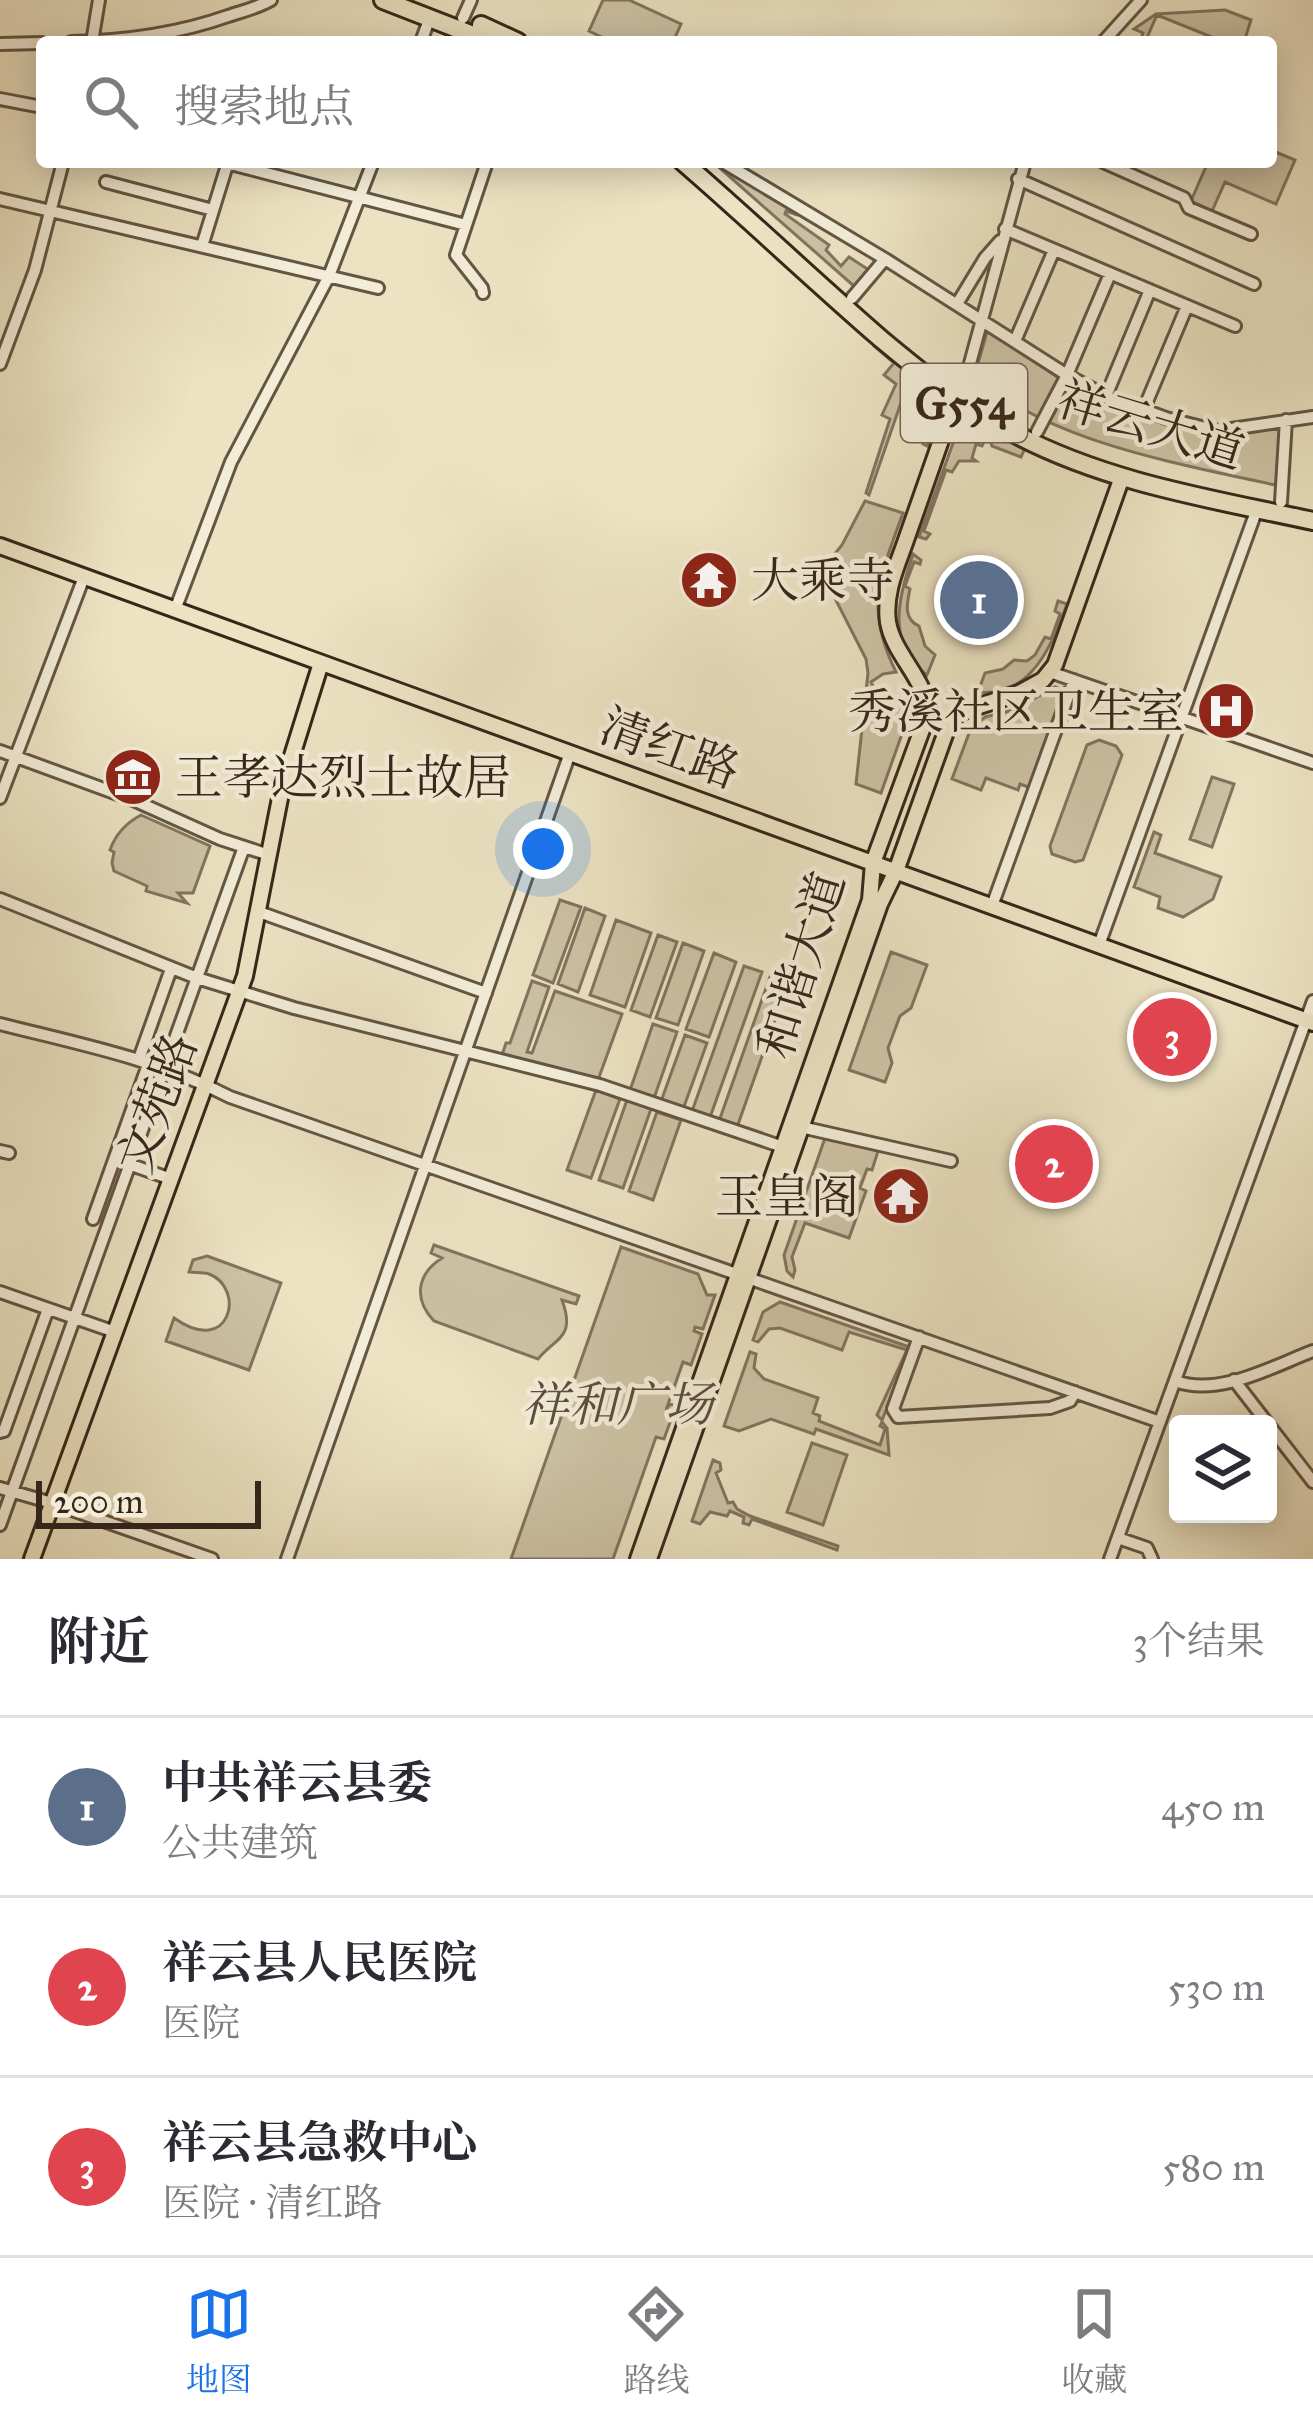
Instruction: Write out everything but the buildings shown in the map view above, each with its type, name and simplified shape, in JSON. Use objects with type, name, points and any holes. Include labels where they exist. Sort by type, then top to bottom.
[{"type":"highway","points":[[383,0],[476,36]]},
{"type":"highway","points":[[416,0],[467,9],[509,36]]},
{"type":"highway","name":"祥云大道","points":[[690,168],[859,319],[960,393],[1080,451],[1313,521]]},
{"type":"highway","name":"祥云大道","points":[[707,168],[999,425],[1122,477],[1258,504],[1281,502],[1313,509]]},
{"type":"main road","points":[[960,393],[888,600],[888,623],[898,652],[927,703],[958,713],[1019,694],[1050,672],[1122,477]]},
{"type":"main road","name":"清红路","points":[[0,546],[1310,1021]]},
{"type":"main road","name":"文苑路","points":[[32,1559],[171,1180],[199,1081],[240,989],[282,788],[321,663]]},
{"type":"main road","name":"和谐大道","points":[[650,1559],[783,1147],[870,901],[874,863],[927,716],[927,703]]},
{"type":"main road","name":"和谐大道","points":[[638,1559],[946,729],[958,713]]},
{"type":"street","points":[[93,36],[99,0]]},
{"type":"street","points":[[142,36],[184,31],[272,0]]},
{"type":"street","points":[[1108,36],[1141,0]]},
{"type":"street","points":[[423,36],[430,17]]},
{"type":"street","points":[[0,44],[36,43]]},
{"type":"street","points":[[0,99],[36,106]]},
{"type":"street","points":[[0,364],[35,270],[61,168]]},
{"type":"street","points":[[202,246],[224,168]]},
{"type":"street","points":[[249,168],[466,225]]},
{"type":"street","points":[[175,610],[236,451],[329,276],[371,168]]},
{"type":"street","points":[[483,293],[457,259],[485,168]]},
{"type":"street","points":[[733,168],[1106,396],[1217,431],[1313,417]]},
{"type":"street","points":[[960,393],[1022,168]]},
{"type":"street","points":[[1117,168],[1184,197],[1189,208],[1251,234]]},
{"type":"street","points":[[1018,179],[1254,284]]},
{"type":"street","points":[[106,182],[213,210]]},
{"type":"street","points":[[0,199],[378,288]]},
{"type":"street","points":[[957,304],[1004,234]]},
{"type":"street","points":[[1004,234],[1054,250],[1235,326]]},
{"type":"street","points":[[1015,341],[1054,250]]},
{"type":"street","points":[[852,298],[885,259]]},
{"type":"street","points":[[1036,432],[1067,375],[1110,274]]},
{"type":"street","points":[[1106,396],[1150,290]]},
{"type":"street","points":[[1143,411],[1187,306]]},
{"type":"street","points":[[1281,502],[1286,420]]},
{"type":"street","points":[[1099,945],[1258,504]]},
{"type":"street","points":[[0,799],[84,577]]},
{"type":"street","points":[[1050,672],[1313,763]]},
{"type":"street","points":[[992,906],[1074,680]]},
{"type":"street","points":[[0,751],[269,855]]},
{"type":"street","points":[[287,1559],[570,753]]},
{"type":"street","points":[[0,1525],[6,1490],[74,1318],[244,847]]},
{"type":"street","points":[[0,899],[197,978],[294,1008],[600,1085],[783,1147]]},
{"type":"street","points":[[259,912],[486,993]]},
{"type":"street","points":[[93,1219],[171,969]]},
{"type":"street","points":[[1110,1559],[1310,1021],[1313,1000]]},
{"type":"street","points":[[0,1024],[144,1060],[230,1097],[1160,1422]]},
{"type":"street","points":[[801,1127],[951,1161]]},
{"type":"street","points":[[114,1159],[171,1180]]},
{"type":"street","points":[[0,1292],[115,1332]]},
{"type":"street","points":[[0,1432],[48,1309]]},
{"type":"street","points":[[920,1337],[893,1409],[898,1417],[1050,1408],[1070,1401],[1075,1392]]},
{"type":"street","points":[[1175,1382],[1192,1387],[1234,1380],[1313,1352]]},
{"type":"street","points":[[1234,1380],[1313,1482]]},
{"type":"street","points":[[6,1490],[212,1559]]},
{"type":"street","points":[[1118,1538],[1147,1548],[1152,1559]]},
{"type":"green space","points":[[603,0],[629,0],[681,24],[676,36],[599,36],[589,31]]},
{"type":"green space","points":[[1225,10],[1251,20],[1246,36],[1209,36],[1157,15],[1148,36],[1134,29],[1156,14]]},
{"type":"green space","points":[[1277,152],[1295,160],[1276,204],[1225,182],[1212,211],[1191,201],[1205,168],[1277,168]]},
{"type":"green space","points":[[720,168],[738,168],[801,208],[797,215],[785,214],[829,245],[826,250],[841,266],[849,257],[869,270],[855,287]]},
{"type":"green space","points":[[987,332],[1066,383],[1108,401],[1221,436],[1281,428],[1279,486],[1118,448],[1039,417],[975,374]]},
{"type":"green space","points":[[881,339],[933,385],[942,405],[927,446],[923,444],[935,408],[903,397],[869,495],[890,419],[882,415],[896,384],[884,375],[894,363],[874,346]]},
{"type":"green space","points":[[973,419],[1025,448],[1021,457],[992,446],[986,438],[982,446],[976,444],[972,458],[976,461],[959,461],[952,472],[946,470],[924,531],[930,534],[926,539],[919,537],[960,424]]},
{"type":"green space","points":[[865,501],[903,513],[882,575],[878,610],[896,672],[871,682],[886,712],[913,703],[881,793],[856,784],[866,659],[821,571],[842,545]]},
{"type":"green space","points":[[913,554],[921,560],[914,562],[905,586],[910,589],[907,610],[925,646],[935,655],[927,675],[914,663],[900,634],[900,602]]},
{"type":"green space","points":[[1058,601],[1067,604],[1054,636],[1037,666],[1012,687],[978,692],[985,673],[1003,669],[1014,660],[1027,661],[1045,637],[1051,639],[1060,614],[1055,611]]},
{"type":"green space","points":[[1055,687],[1066,691],[1031,788],[1020,784],[1018,790],[986,778],[981,790],[952,779],[971,728],[985,717],[1014,710]]},
{"type":"green space","points":[[1099,740],[1116,746],[1122,755],[1083,860],[1075,862],[1052,854],[1050,846],[1087,745]]},
{"type":"green space","points":[[1212,777],[1234,784],[1212,847],[1190,839]]},
{"type":"green space","points":[[141,815],[210,846],[193,893],[178,893],[187,903],[146,891],[147,886],[114,871],[112,844]]},
{"type":"green space","points":[[1154,832],[1161,835],[1155,853],[1221,877],[1213,899],[1183,917],[1158,908],[1160,897],[1134,887]]},
{"type":"green space","points":[[560,900],[581,907],[553,983],[533,975]]},
{"type":"green space","points":[[585,908],[605,916],[578,992],[558,984]]},
{"type":"green space","points":[[616,920],[651,933],[625,1007],[590,995]]},
{"type":"green space","points":[[658,935],[677,942],[650,1017],[631,1010]]},
{"type":"green space","points":[[683,943],[704,951],[678,1025],[656,1018]]},
{"type":"green space","points":[[891,952],[927,965],[911,1008],[900,1016],[888,1048],[892,1063],[885,1082],[849,1070]]},
{"type":"green space","points":[[714,953],[736,962],[709,1037],[686,1029]]},
{"type":"green space","points":[[744,966],[762,972],[709,1120],[691,1114]]},
{"type":"green space","points":[[771,974],[789,980],[736,1130],[718,1124]]},
{"type":"green space","points":[[532,981],[549,987],[527,1052],[532,1053],[555,991],[622,1014],[598,1080],[501,1058]]},
{"type":"green space","points":[[653,1024],[677,1032],[653,1101],[629,1093]]},
{"type":"green space","points":[[685,1035],[707,1043],[682,1112],[660,1104]]},
{"type":"green space","points":[[596,1090],[620,1099],[591,1178],[567,1170]]},
{"type":"green space","points":[[627,1100],[651,1109],[623,1188],[599,1180]]},
{"type":"green space","points":[[657,1112],[681,1120],[653,1200],[629,1191]]},
{"type":"green space","points":[[825,1138],[879,1148],[860,1188],[866,1191],[849,1238],[805,1223],[792,1257],[793,1277],[784,1255]]},
{"type":"green space","points":[[434,1245],[579,1296],[576,1304],[562,1300],[567,1322],[562,1336],[538,1359],[434,1321],[423,1304],[421,1287],[427,1272],[442,1258],[431,1253]]},
{"type":"green space","name":"祥和广场","points":[[621,1247],[698,1274],[707,1295],[715,1295],[703,1329],[695,1327],[702,1334],[691,1365],[683,1362],[666,1410],[670,1404],[676,1406],[664,1439],[656,1437],[613,1559],[511,1559]]},
{"type":"green space","points":[[207,1256],[281,1283],[249,1370],[166,1341],[174,1318],[209,1330],[227,1316],[227,1292],[220,1282],[209,1274],[189,1272],[193,1260]]},
{"type":"green space","points":[[780,1302],[912,1348],[882,1420],[877,1415],[907,1350],[849,1332],[842,1350],[780,1328],[769,1329],[758,1342],[753,1340],[763,1312]]},
{"type":"green space","points":[[750,1352],[756,1354],[754,1368],[764,1379],[818,1398],[813,1413],[820,1416],[819,1421],[880,1445],[882,1422],[887,1428],[889,1455],[771,1419],[739,1431],[724,1426]]},
{"type":"green space","points":[[812,1443],[847,1455],[823,1525],[787,1512]]},
{"type":"green space","points":[[713,1460],[720,1463],[716,1473],[728,1503],[750,1516],[838,1546],[837,1550],[752,1519],[749,1525],[743,1523],[744,1517],[730,1511],[727,1516],[710,1512],[700,1524],[692,1521]]},
{"type":"place","name":"大乘寺","points":[[709,580]]},
{"type":"place","name":"中共祥云县委","points":[[979,600]]},
{"type":"place","name":"秀溪社区卫生室","points":[[1226,711]]},
{"type":"place","name":"王孝达烈士故居","points":[[133,777]]},
{"type":"place","name":"祥云县急救中心","points":[[1172,1037]]},
{"type":"place","name":"祥云县人民医院","points":[[1054,1164]]},
{"type":"place","name":"玉皇阁","points":[[901,1196]]}]
